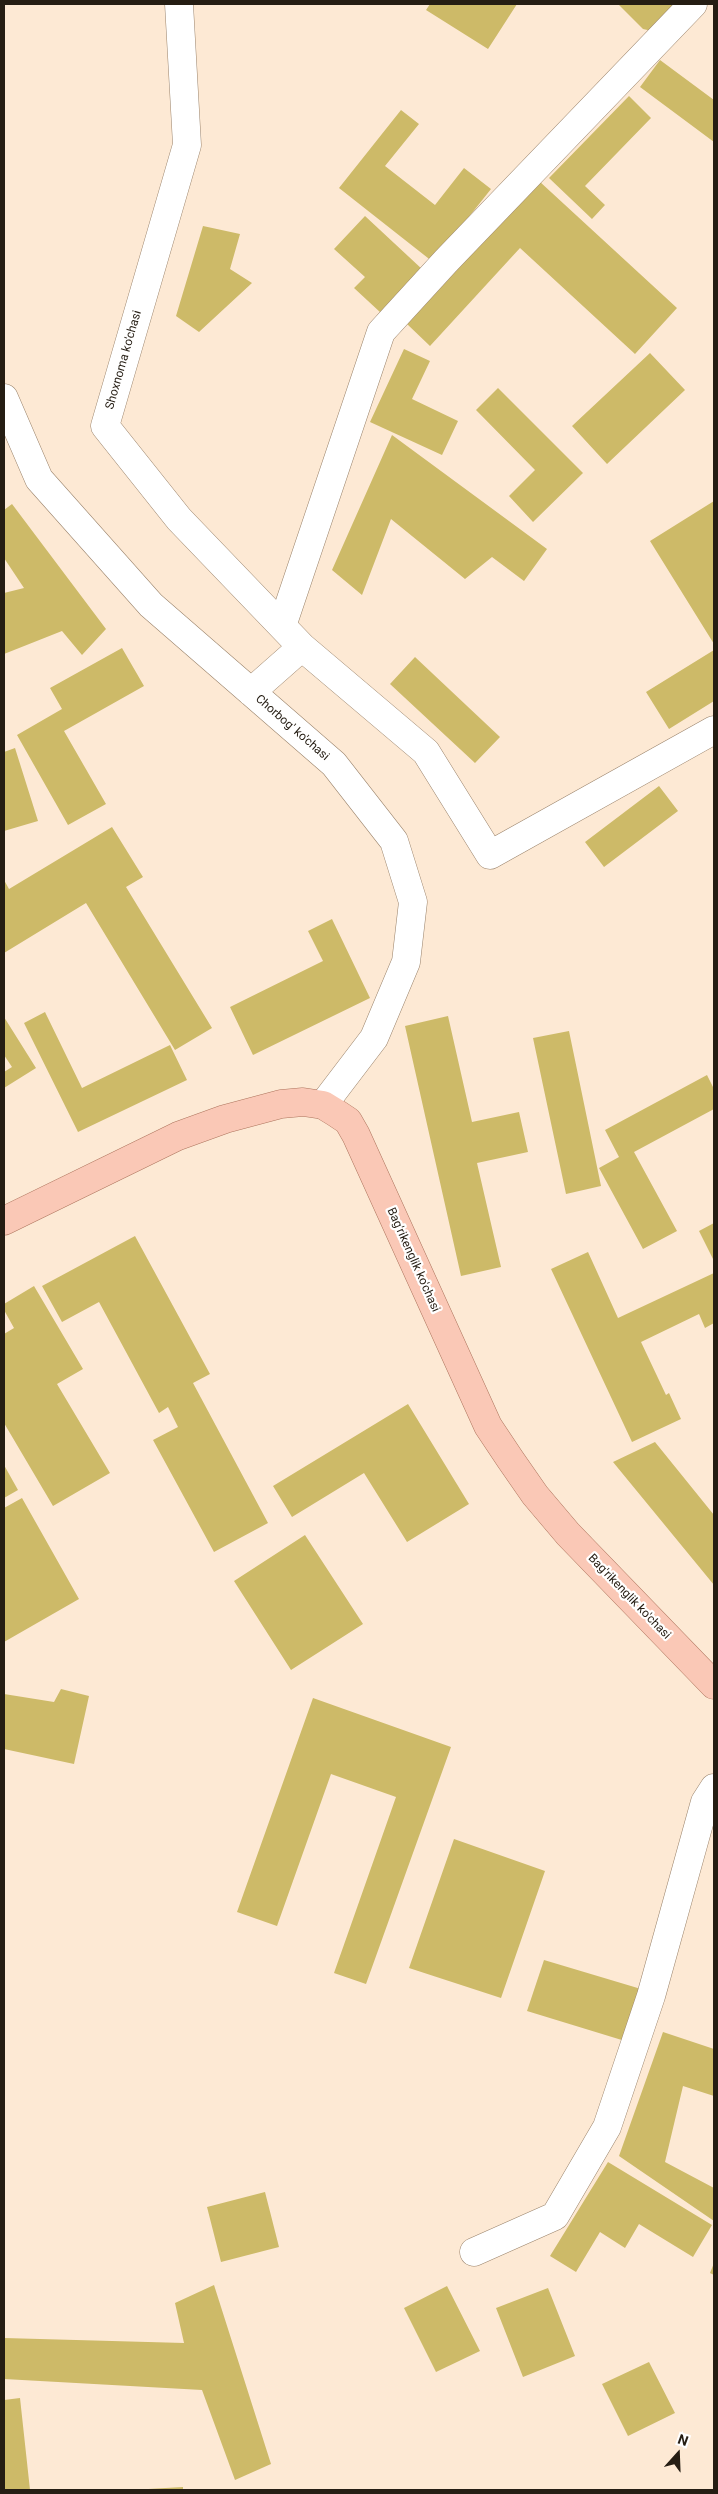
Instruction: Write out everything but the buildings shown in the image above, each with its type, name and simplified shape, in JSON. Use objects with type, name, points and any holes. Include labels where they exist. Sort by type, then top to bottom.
[{"type":"main road","name":"Bag'rikenglik ko'chasi","points":[[4,1221],[178,1136],[225,1119],[281,1104],[303,1102],[322,1105],[348,1121],[488,1426],[535,1495],[568,1534],[714,1685]]},
{"type":"street","name":"Shoxnoma ko'chasi","points":[[179,4],[187,145],[105,426],[180,519],[302,647],[426,752],[490,855],[714,730]]},
{"type":"street","points":[[282,626],[381,332],[693,4]]},
{"type":"street","name":"Chorbog' ko'chasi","points":[[4,398],[39,479],[152,605],[334,764],[394,841],[413,902],[406,962],[374,1038],[322,1105]]},
{"type":"street","points":[[251,692],[302,647]]},
{"type":"street","points":[[474,2252],[555,2216],[607,2127],[651,1996],[705,1802],[714,1788]]}]
